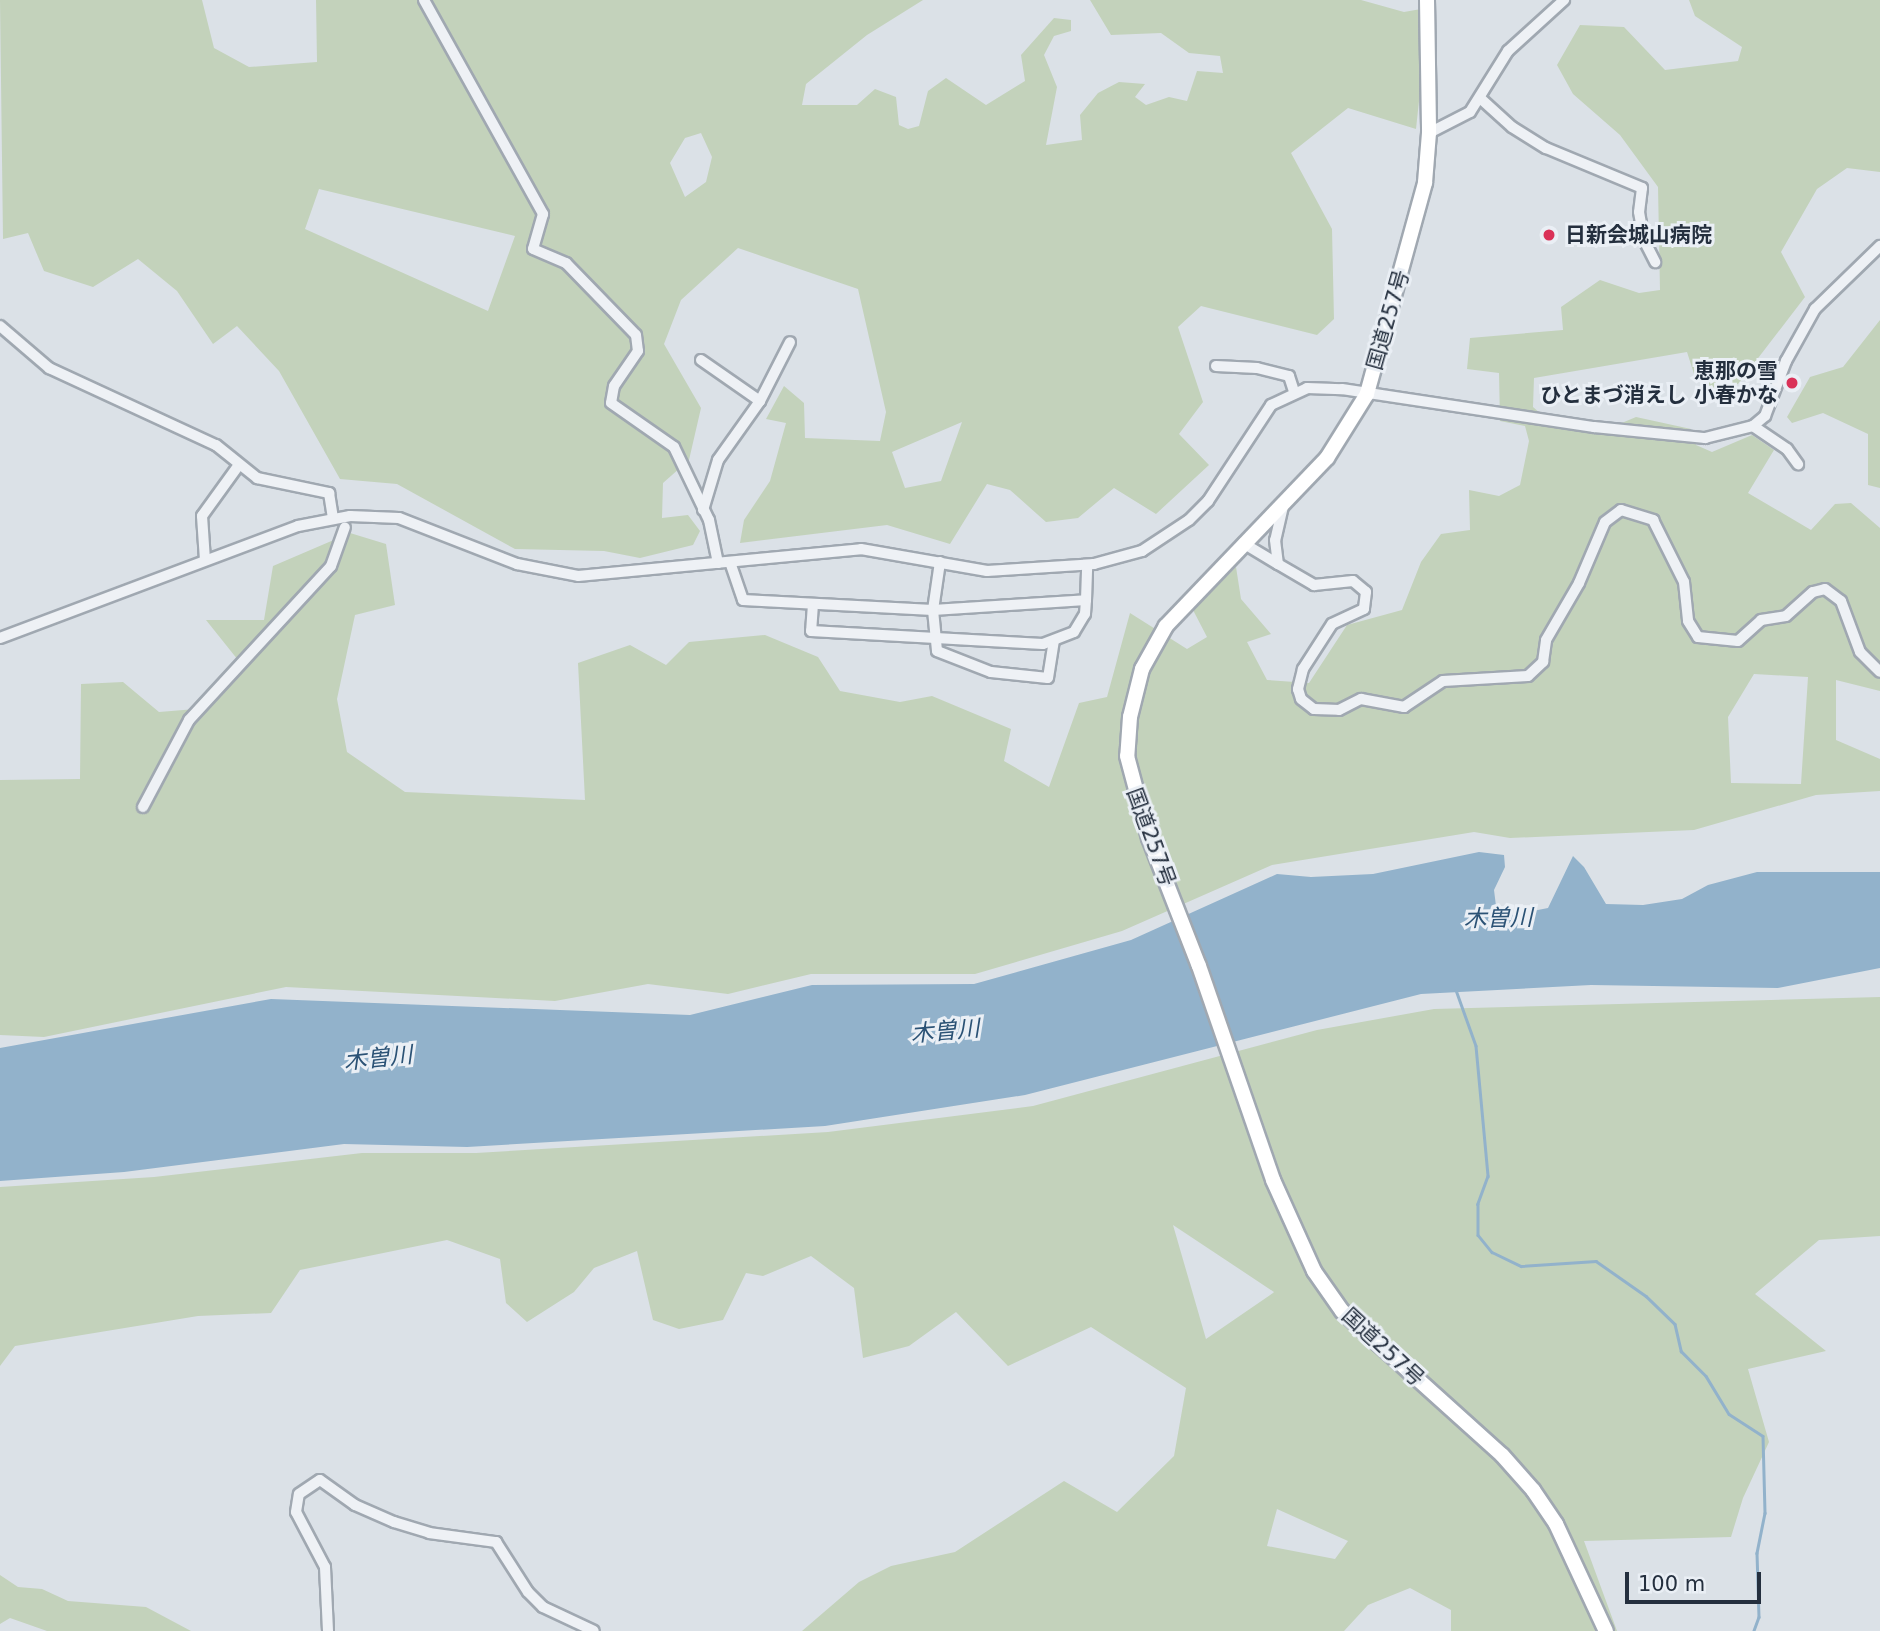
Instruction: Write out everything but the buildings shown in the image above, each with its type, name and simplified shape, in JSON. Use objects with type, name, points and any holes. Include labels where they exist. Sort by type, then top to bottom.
[{"type":"highway","name":"国道257号","points":[[1427,0],[1429,133],[1425,183],[1367,394],[1339,444],[1166,626],[1142,669],[1129,724],[1130,779],[1291,1228],[1342,1311],[1502,1455],[1533,1490],[1556,1524],[1606,1631]]},
{"type":"street","points":[[424,0],[543,214],[533,249],[566,263],[636,335],[638,351],[614,386],[611,403],[674,447],[717,544],[719,564]]},
{"type":"street","points":[[1429,133],[1470,112],[1508,51],[1564,0]]},
{"type":"street","points":[[1480,98],[1512,127],[1546,148],[1642,188],[1639,212],[1644,240],[1655,262]]},
{"type":"street","points":[[0,638],[205,560],[333,518],[398,518],[517,564],[560,574],[605,576],[861,550],[1007,572],[1087,565],[1142,551],[1189,520],[1208,501],[1262,417],[1294,391],[1323,387],[1666,437],[1705,438],[1753,426],[1765,416],[1786,360],[1815,309],[1880,246]]},
{"type":"street","points":[[0,326],[49,368],[216,445],[231,455],[238,466],[257,478],[329,493],[333,518]]},
{"type":"street","points":[[703,509],[718,460],[760,401],[790,342]]},
{"type":"street","points":[[701,360],[760,401]]},
{"type":"street","points":[[1216,366],[1257,368],[1289,376],[1294,391]]},
{"type":"street","points":[[1753,426],[1787,449],[1798,464]]},
{"type":"street","points":[[205,560],[202,516],[238,466]]},
{"type":"street","points":[[1278,564],[1275,540],[1284,502]]},
{"type":"street","points":[[1243,543],[1314,585],[1353,581],[1366,592],[1364,609],[1332,624],[1303,669],[1298,689],[1301,699],[1314,709],[1339,710],[1360,699],[1404,707],[1443,681],[1528,676],[1543,662],[1546,640],[1580,583],[1605,522],[1621,510],[1653,520],[1684,582],[1688,621],[1698,637],[1738,641],[1761,620],[1786,616],[1812,592],[1825,589],[1848,614],[1860,652],[1880,672]]},
{"type":"street","points":[[143,807],[189,720],[331,566],[345,527]]},
{"type":"street","points":[[730,562],[743,600],[933,610],[1086,600]]},
{"type":"street","points":[[940,562],[933,610],[933,637],[937,651],[991,672],[1048,678],[1055,641]]},
{"type":"street","points":[[813,604],[811,631],[1055,641],[1074,632],[1085,614],[1087,565]]},
{"type":"street","points":[[328,1631],[325,1567],[296,1512],[299,1494],[320,1480],[355,1505],[394,1522],[429,1533],[496,1542],[543,1607],[594,1631]]},
{"type":"green space","points":[[0,0],[202,0],[214,48],[249,67],[317,62],[316,0],[923,0],[867,35],[806,84],[802,105],[857,105],[875,89],[896,97],[899,125],[908,129],[919,126],[928,91],[946,78],[986,105],[1025,81],[1021,55],[1054,18],[1071,20],[1071,31],[1054,36],[1044,55],[1057,87],[1046,145],[1082,140],[1080,115],[1098,93],[1119,82],[1145,84],[1135,97],[1146,105],[1169,97],[1187,101],[1197,71],[1223,73],[1220,56],[1189,53],[1161,33],[1111,35],[1090,0],[1361,0],[1404,12],[1421,9],[1422,73],[1416,129],[1348,108],[1291,153],[1332,229],[1334,319],[1317,335],[1201,306],[1178,327],[1203,402],[1179,434],[1209,465],[1156,514],[1114,488],[1078,518],[1046,522],[1010,490],[987,484],[950,544],[887,525],[740,543],[744,520],[770,481],[786,423],[766,419],[784,386],[804,403],[805,438],[880,441],[886,412],[858,289],[738,248],[681,300],[664,344],[701,408],[689,460],[663,483],[662,518],[688,515],[700,531],[693,545],[640,558],[604,551],[515,549],[397,484],[340,479],[279,371],[237,326],[213,344],[177,291],[138,259],[93,287],[44,271],[28,233],[3,239]],"holes":[[[701,133],[712,157],[706,182],[685,197],[670,163],[685,138]],[[319,189],[515,236],[488,311],[305,229]],[[962,422],[941,481],[905,488],[892,452]]]},
{"type":"green space","points":[[1689,0],[1880,0],[1880,172],[1847,168],[1817,189],[1781,252],[1805,297],[1739,383],[1724,394],[1695,377],[1687,352],[1534,378],[1533,407],[1555,426],[1598,433],[1636,417],[1691,429],[1696,445],[1712,452],[1752,435],[1774,450],[1748,493],[1811,530],[1835,504],[1851,503],[1880,528],[1880,691],[1836,680],[1836,740],[1880,759],[1880,791],[1816,795],[1694,830],[1510,838],[1474,832],[1272,865],[1122,931],[975,974],[811,974],[728,994],[648,984],[555,1001],[286,987],[44,1037],[0,1035],[0,780],[80,779],[81,684],[123,682],[159,712],[208,708],[242,665],[206,620],[264,620],[273,566],[350,533],[386,544],[395,605],[355,615],[337,699],[347,752],[405,792],[585,800],[578,663],[630,645],[666,665],[689,642],[765,635],[818,657],[840,691],[900,702],[932,696],[1011,729],[1004,761],[1049,787],[1079,703],[1107,697],[1130,613],[1187,649],[1207,637],[1193,610],[1236,567],[1241,599],[1271,634],[1247,642],[1267,680],[1309,683],[1347,625],[1402,610],[1421,562],[1441,534],[1470,530],[1469,490],[1499,496],[1520,485],[1529,441],[1525,426],[1500,421],[1499,373],[1467,369],[1470,338],[1563,330],[1561,307],[1600,280],[1639,293],[1660,290],[1658,187],[1620,135],[1573,94],[1557,65],[1580,25],[1624,27],[1665,70],[1738,61],[1742,47],[1695,16]],"holes":[[[1754,674],[1808,677],[1801,784],[1731,783],[1728,717]]]},
{"type":"green space","points":[[1880,320],[1880,488],[1868,485],[1868,434],[1823,413],[1792,423],[1787,417],[1810,377],[1843,367]]},
{"type":"green space","points":[[1880,997],[1880,1236],[1819,1240],[1755,1294],[1826,1351],[1748,1369],[1769,1442],[1743,1498],[1731,1537],[1584,1541],[1617,1631],[1451,1631],[1451,1610],[1410,1588],[1368,1605],[1344,1631],[802,1631],[859,1582],[891,1566],[955,1552],[1064,1481],[1117,1512],[1174,1456],[1186,1388],[1091,1327],[1008,1366],[956,1312],[909,1346],[863,1358],[854,1288],[811,1256],[763,1276],[746,1273],[723,1320],[679,1329],[653,1320],[637,1251],[594,1268],[574,1292],[527,1322],[506,1303],[500,1259],[447,1240],[300,1270],[271,1313],[198,1316],[15,1346],[0,1366],[0,1187],[154,1177],[362,1153],[476,1153],[828,1132],[1033,1106],[1317,1030],[1434,1009]],"holes":[[[1173,1225],[1274,1292],[1206,1339]],[[1277,1509],[1348,1541],[1335,1559],[1267,1546]]]},
{"type":"green space","points":[[0,1575],[18,1587],[42,1589],[68,1601],[146,1607],[191,1631],[47,1631],[10,1618],[0,1624]]},
{"type":"water","name":"木曽川","points":[[1479,852],[1504,855],[1505,867],[1494,890],[1496,906],[1512,915],[1548,908],[1573,856],[1584,867],[1606,904],[1643,905],[1682,899],[1708,885],[1757,872],[1880,872],[1880,968],[1778,988],[1591,985],[1421,994],[1025,1095],[825,1126],[467,1147],[344,1144],[124,1172],[0,1181],[0,1048],[271,999],[690,1015],[812,985],[974,984],[1131,940],[1277,874],[1311,877],[1373,874]]},
{"type":"waterway","points":[[1456,990],[1476,1046],[1488,1176],[1478,1204],[1478,1235],[1492,1252],[1521,1266],[1596,1261],[1646,1296],[1675,1324],[1681,1351],[1706,1376],[1729,1414],[1763,1436],[1765,1513],[1757,1553],[1759,1617],[1754,1631]]},
{"type":"place","name":"日新会城山病院","points":[[1549,235]]},
{"type":"place","name":"恵那の雪 ひとまづ消えし 小春かな","points":[[1792,383]]}]
